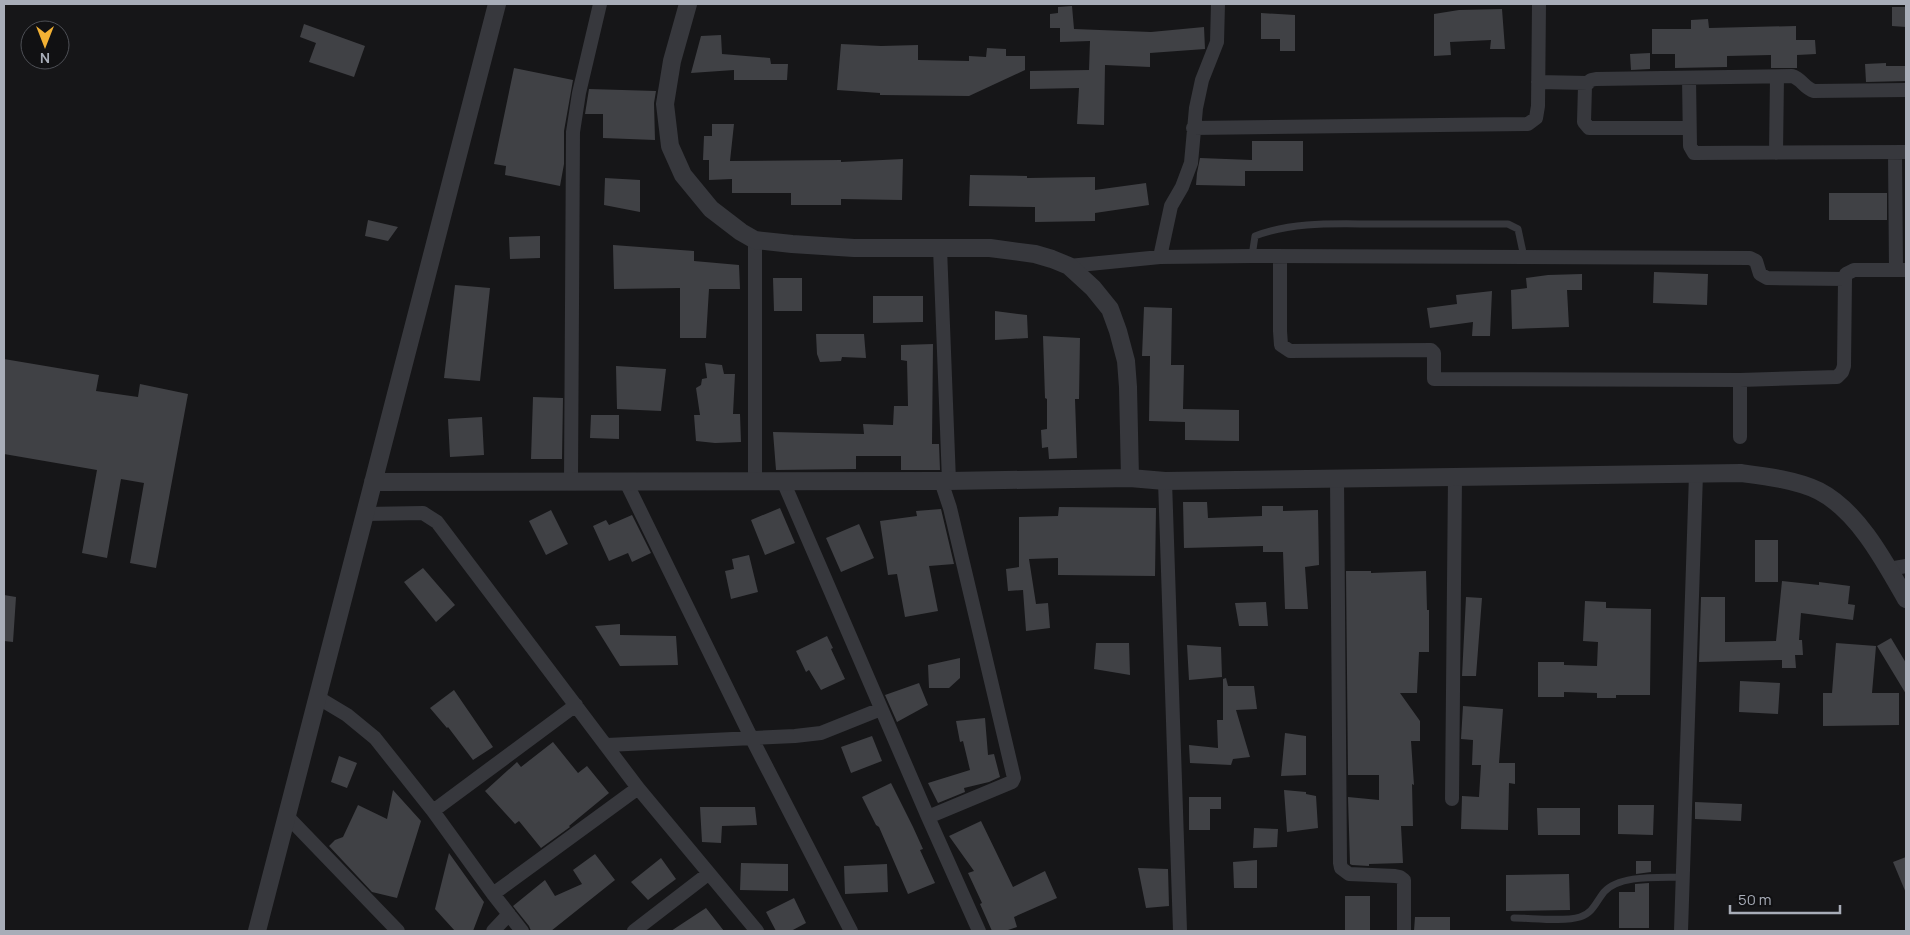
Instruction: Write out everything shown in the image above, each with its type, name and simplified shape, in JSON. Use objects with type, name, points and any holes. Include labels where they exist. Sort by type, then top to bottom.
[{"type":"street","points":[[257,931],[497,4]]},
{"type":"street","points":[[571,480],[573,132],[579,93],[600,4]]},
{"type":"street","points":[[688,4],[672,61],[665,104],[670,146],[683,175],[711,209],[741,232],[755,240],[854,248],[990,248],[1052,259],[1069,266],[1093,288],[1110,309],[1118,331],[1126,361],[1130,478]]},
{"type":"street","points":[[1160,257],[1170,206],[1182,187],[1191,162],[1193,128],[1202,80],[1218,42],[1218,4]]},
{"type":"street","points":[[1193,128],[1528,124],[1536,118],[1538,106],[1539,4]]},
{"type":"street","points":[[1538,82],[1588,82],[1596,79],[1776,77],[1797,78],[1807,88],[1814,91],[1906,90]]},
{"type":"street","points":[[1776,77],[1776,153]]},
{"type":"street","points":[[1280,256],[1281,345],[1290,351],[1431,350],[1434,353],[1434,379],[1740,380],[1836,377],[1842,372],[1844,366],[1845,279],[1849,272],[1854,270],[1901,270],[1901,153],[1697,154],[1690,149],[1689,78]]},
{"type":"street","points":[[1588,82],[1583,90],[1584,122],[1589,128],[1689,128]]},
{"type":"street","points":[[755,240],[755,482]]},
{"type":"street","points":[[928,817],[1012,782],[1014,778],[952,518],[945,481],[940,248]]},
{"type":"street","points":[[1069,266],[1160,257],[1750,258],[1756,261],[1760,274],[1767,278],[1845,279]]},
{"type":"street","points":[[1740,380],[1740,437]]},
{"type":"street","points":[[373,482],[571,480],[783,482],[1130,478],[1165,481],[1741,473],[1776,477],[1818,490],[1850,514],[1898,568],[1906,599]]},
{"type":"street","points":[[1681,931],[1696,474]]},
{"type":"street","points":[[1452,799],[1455,477]]},
{"type":"street","points":[[1337,478],[1340,863],[1341,868],[1349,874],[1395,876],[1404,880],[1404,931]]},
{"type":"street","points":[[1165,481],[1180,931]]},
{"type":"street","points":[[626,482],[751,737],[851,931]]},
{"type":"street","points":[[783,482],[979,931]]},
{"type":"street","points":[[364,514],[424,513],[437,522],[638,788],[757,931]]},
{"type":"street","points":[[317,697],[347,715],[375,738],[433,811],[522,931]]},
{"type":"street","points":[[433,811],[576,705]]},
{"type":"street","points":[[607,745],[796,736],[821,733],[881,709]]},
{"type":"street","points":[[493,894],[638,788]]},
{"type":"street","points":[[286,815],[398,931]]},
{"type":"street","points":[[634,931],[708,874]]},
{"type":"street","points":[[493,931],[509,914]]},
{"type":"lane","points":[[1252,256],[1256,236],[1274,229],[1350,224],[1508,224],[1518,229],[1524,257]]},
{"type":"lane","points":[[1514,918],[1580,917],[1595,907],[1605,892],[1623,881],[1683,877]]},
{"type":"building","points":[[1072,6],[1074,29],[1151,32],[1204,27],[1205,49],[1150,53],[1150,67],[1105,65],[1104,125],[1077,124],[1079,88],[1030,89],[1030,71],[1089,70],[1090,41],[1060,42],[1060,28],[1050,28],[1050,14],[1058,13],[1058,7]]},
{"type":"building","points":[[1892,7],[1906,7],[1906,27],[1892,26]]},
{"type":"building","points":[[1502,9],[1505,49],[1490,49],[1491,40],[1450,42],[1451,55],[1434,56],[1434,14],[1459,10]]},
{"type":"building","points":[[1261,13],[1295,15],[1295,51],[1280,51],[1280,39],[1261,39]]},
{"type":"building","points":[[1708,19],[1709,28],[1796,26],[1796,40],[1815,40],[1816,54],[1797,55],[1797,68],[1771,68],[1771,55],[1727,56],[1727,67],[1675,68],[1675,54],[1652,54],[1652,29],[1691,29],[1691,20]]},
{"type":"building","points":[[304,24],[365,46],[354,77],[309,62],[316,43],[300,37]]},
{"type":"building","points":[[721,35],[722,54],[770,58],[771,64],[788,64],[787,80],[734,80],[734,70],[691,73],[701,36]]},
{"type":"building","points":[[841,44],[918,45],[918,60],[969,61],[969,56],[986,57],[987,48],[1006,49],[1006,56],[1025,56],[1025,70],[969,96],[880,95],[880,93],[837,90]]},
{"type":"building","points":[[1650,53],[1650,69],[1631,70],[1630,54]]},
{"type":"building","points":[[1886,63],[1886,66],[1906,66],[1906,81],[1866,82],[1865,64]]},
{"type":"building","points":[[514,68],[573,80],[564,131],[564,164],[560,186],[505,175],[506,166],[494,164]]},
{"type":"building","points":[[589,89],[656,91],[654,103],[655,140],[603,138],[603,114],[585,114]]},
{"type":"building","points":[[712,124],[734,124],[730,161],[841,160],[841,162],[903,159],[902,200],[841,199],[841,205],[791,205],[791,193],[732,193],[732,179],[709,180],[709,160],[703,160],[704,136],[712,136]]},
{"type":"building","points":[[1252,141],[1303,141],[1303,171],[1245,171],[1245,186],[1196,185],[1200,158],[1252,160]]},
{"type":"building","points":[[970,175],[1027,176],[1027,178],[1095,177],[1095,190],[1146,183],[1149,205],[1095,213],[1095,221],[1035,222],[1035,207],[969,206]]},
{"type":"building","points":[[605,178],[640,180],[640,212],[604,205]]},
{"type":"building","points":[[1829,193],[1887,193],[1887,220],[1829,220]]},
{"type":"building","points":[[368,220],[398,227],[388,241],[365,236]]},
{"type":"building","points":[[540,236],[540,258],[510,259],[509,237]]},
{"type":"building","points":[[613,245],[694,251],[694,261],[739,265],[740,289],[709,289],[706,338],[680,338],[680,288],[614,289]]},
{"type":"building","points":[[1654,272],[1708,274],[1707,305],[1653,303]]},
{"type":"building","points":[[1582,274],[1582,290],[1567,290],[1569,327],[1512,329],[1511,290],[1527,288],[1526,278]]},
{"type":"building","points":[[773,278],[802,278],[802,311],[774,311]]},
{"type":"building","points":[[455,285],[490,288],[480,381],[444,378]]},
{"type":"building","points":[[1492,291],[1490,336],[1472,336],[1473,322],[1430,328],[1427,308],[1457,304],[1456,295]]},
{"type":"building","points":[[873,296],[923,296],[923,322],[873,323]]},
{"type":"building","points":[[1144,307],[1172,308],[1171,365],[1184,365],[1183,409],[1239,410],[1239,441],[1185,440],[1185,422],[1149,421],[1150,356],[1142,356]]},
{"type":"building","points":[[995,311],[1027,315],[1028,338],[995,340]]},
{"type":"building","points":[[816,334],[864,334],[866,358],[842,357],[841,361],[820,362],[817,354]]},
{"type":"building","points":[[1043,336],[1080,338],[1079,399],[1075,399],[1077,458],[1049,459],[1048,447],[1042,448],[1041,430],[1047,429]]},
{"type":"building","points":[[933,344],[932,444],[939,444],[940,470],[901,470],[901,456],[856,456],[856,469],[776,470],[773,432],[864,434],[863,424],[893,425],[894,406],[908,406],[907,361],[901,360],[901,345]]},
{"type":"building","points":[[4,359],[99,375],[96,391],[138,397],[140,384],[188,394],[156,568],[130,563],[144,483],[121,479],[107,558],[82,553],[97,470],[4,454]]},
{"type":"building","points":[[705,363],[722,365],[724,374],[735,374],[733,414],[740,414],[741,442],[715,443],[696,441],[694,415],[700,415],[696,388],[701,385],[702,379],[707,378]]},
{"type":"building","points":[[616,366],[666,369],[661,411],[617,409]]},
{"type":"building","points":[[533,397],[563,398],[562,459],[531,459]]},
{"type":"building","points":[[591,415],[619,415],[619,439],[590,438]]},
{"type":"building","points":[[482,417],[484,455],[450,457],[448,419]]},
{"type":"building","points":[[1183,502],[1207,502],[1208,518],[1262,516],[1262,506],[1283,506],[1283,511],[1318,510],[1319,565],[1305,567],[1308,609],[1285,609],[1283,552],[1263,552],[1263,546],[1184,548]]},
{"type":"building","points":[[1059,507],[1156,508],[1155,576],[1058,575],[1058,558],[1029,559],[1036,604],[1048,603],[1050,628],[1026,631],[1023,590],[1008,591],[1006,569],[1019,567],[1019,517],[1058,516]]},
{"type":"building","points":[[780,508],[795,543],[765,555],[751,520]]},
{"type":"building","points":[[941,509],[954,564],[929,566],[938,611],[905,617],[897,574],[888,575],[880,521],[917,516],[916,511]]},
{"type":"building","points":[[551,510],[568,544],[546,555],[529,521]]},
{"type":"building","points":[[632,515],[651,553],[632,562],[628,553],[609,561],[593,526],[606,520],[609,525]]},
{"type":"building","points":[[859,524],[874,558],[841,572],[826,538]]},
{"type":"building","points":[[1755,540],[1778,540],[1778,582],[1755,582]]},
{"type":"building","points":[[749,555],[758,592],[731,599],[725,571],[734,569],[732,559]]},
{"type":"building","points":[[423,568],[455,605],[436,622],[404,582]]},
{"type":"building","points":[[1346,571],[1371,571],[1371,573],[1426,571],[1427,610],[1429,610],[1429,652],[1419,652],[1417,693],[1400,693],[1420,721],[1420,741],[1411,741],[1414,785],[1412,784],[1413,826],[1401,826],[1403,863],[1369,864],[1369,866],[1350,864],[1348,797],[1379,800],[1379,775],[1348,775]]},
{"type":"building","points":[[1782,581],[1819,585],[1819,582],[1850,586],[1848,604],[1855,605],[1853,620],[1801,613],[1799,640],[1802,640],[1803,655],[1795,655],[1796,668],[1782,668],[1782,660],[1699,662],[1701,597],[1725,597],[1725,642],[1776,641]]},
{"type":"building","points":[[4,595],[16,597],[13,642],[4,641]]},
{"type":"building","points":[[1466,597],[1482,598],[1476,676],[1462,676]]},
{"type":"building","points":[[1585,601],[1606,602],[1606,608],[1651,609],[1650,695],[1616,695],[1616,698],[1597,698],[1597,693],[1564,692],[1564,697],[1538,697],[1538,662],[1564,662],[1564,665],[1597,666],[1598,642],[1583,641]]},
{"type":"building","points":[[1266,602],[1268,626],[1239,626],[1235,603]]},
{"type":"building","points":[[620,624],[620,635],[676,636],[678,665],[620,666],[595,626]]},
{"type":"building","points":[[827,636],[845,679],[821,690],[809,670],[806,672],[796,651]]},
{"type":"building","points":[[1891,638],[1906,663],[1906,694],[1877,646]]},
{"type":"building","points":[[1096,643],[1129,643],[1130,675],[1094,669]]},
{"type":"building","points":[[1836,643],[1876,646],[1872,693],[1899,693],[1899,725],[1823,726],[1823,693],[1832,693]]},
{"type":"building","points":[[1187,645],[1221,647],[1222,677],[1189,680]]},
{"type":"building","points":[[960,658],[960,678],[949,688],[929,688],[928,665]]},
{"type":"building","points":[[1226,678],[1228,686],[1254,686],[1257,709],[1236,710],[1250,757],[1233,759],[1231,765],[1190,763],[1189,745],[1218,748],[1217,720],[1223,720],[1223,679]]},
{"type":"building","points":[[1740,681],[1780,683],[1778,714],[1739,712]]},
{"type":"building","points":[[919,683],[928,705],[897,722],[885,695]]},
{"type":"building","points":[[454,690],[493,747],[473,760],[448,727],[430,708]]},
{"type":"building","points":[[1463,706],[1503,709],[1499,763],[1515,763],[1515,784],[1509,783],[1508,830],[1461,829],[1462,796],[1479,797],[1481,765],[1472,765],[1473,740],[1461,739]]},
{"type":"building","points":[[985,718],[988,755],[994,754],[1000,777],[989,782],[964,788],[965,792],[938,803],[928,783],[970,770],[963,741],[960,742],[956,721]]},
{"type":"building","points":[[1285,733],[1306,736],[1306,775],[1281,776]]},
{"type":"building","points":[[872,736],[882,761],[851,773],[841,747]]},
{"type":"building","points":[[553,742],[578,773],[587,766],[609,793],[570,827],[541,848],[519,821],[515,824],[485,791],[517,762],[521,767]]},
{"type":"building","points":[[339,756],[357,763],[347,788],[331,782]]},
{"type":"building","points":[[891,783],[923,849],[920,850],[935,883],[908,894],[879,827],[876,825],[862,797]]},
{"type":"building","points":[[393,790],[421,821],[397,898],[372,892],[329,846],[335,840],[343,837],[358,805],[387,819]]},
{"type":"building","points":[[1284,790],[1306,792],[1306,794],[1316,796],[1318,828],[1287,832]]},
{"type":"building","points":[[1189,797],[1221,797],[1221,809],[1210,809],[1210,830],[1189,830]]},
{"type":"building","points":[[1695,802],[1742,804],[1741,821],[1695,819]]},
{"type":"building","points":[[1618,805],[1654,805],[1653,835],[1618,834]]},
{"type":"building","points":[[700,807],[755,807],[757,825],[722,826],[721,843],[702,842]]},
{"type":"building","points":[[1537,808],[1580,808],[1580,835],[1538,835]]},
{"type":"building","points":[[981,821],[1013,887],[1045,871],[1057,898],[1014,917],[1017,927],[1005,931],[992,931],[968,873],[974,871],[949,836]]},
{"type":"building","points":[[1254,828],[1278,829],[1277,847],[1253,848]]},
{"type":"building","points":[[449,853],[484,902],[473,931],[455,931],[435,909]]},
{"type":"building","points":[[595,854],[615,880],[551,931],[531,931],[513,906],[545,880],[555,896],[582,884],[573,870]]},
{"type":"building","points":[[1906,857],[1906,893],[1893,862]]},
{"type":"building","points":[[661,858],[676,879],[648,900],[631,882]]},
{"type":"building","points":[[1257,860],[1257,888],[1234,888],[1233,862]]},
{"type":"building","points":[[1636,861],[1651,861],[1651,872],[1636,874]]},
{"type":"building","points":[[741,863],[788,864],[788,891],[740,890]]},
{"type":"building","points":[[887,864],[888,892],[845,894],[844,866]]},
{"type":"building","points":[[1138,868],[1168,869],[1169,906],[1146,908]]},
{"type":"building","points":[[1569,874],[1570,910],[1506,911],[1506,875]]},
{"type":"building","points":[[1649,883],[1649,928],[1619,928],[1619,892],[1635,892],[1635,884]]},
{"type":"building","points":[[1345,896],[1370,896],[1370,931],[1345,931]]},
{"type":"building","points":[[794,898],[806,923],[791,931],[776,931],[766,912]]},
{"type":"building","points":[[706,908],[724,931],[671,931]]},
{"type":"building","points":[[1415,917],[1450,917],[1450,931],[1414,931]]}]
